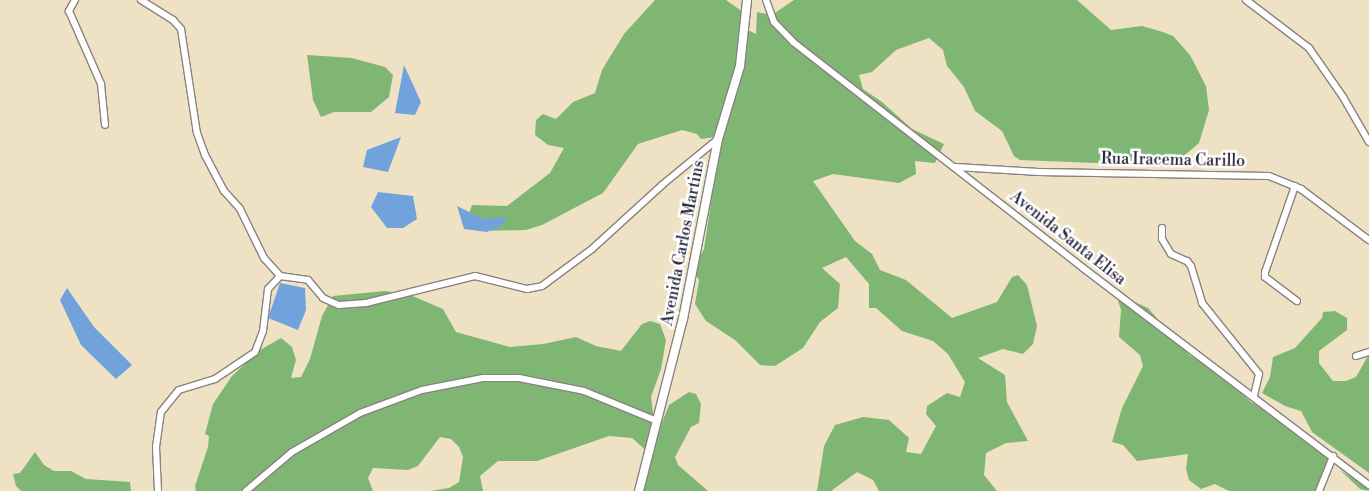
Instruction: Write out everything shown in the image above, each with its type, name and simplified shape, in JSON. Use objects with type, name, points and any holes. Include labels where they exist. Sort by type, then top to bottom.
[{"type":"street","points":[[75,0],[69,11],[101,84],[105,125]]},
{"type":"street","points":[[141,0],[174,20],[181,29],[197,133],[205,155],[224,191],[240,210],[264,258],[280,276],[308,280],[323,298],[339,306],[366,303],[475,276],[526,289],[542,286],[592,249],[662,185],[718,139]]},
{"type":"street","name":"Avenida Carlos Martins","points":[[639,491],[698,254],[718,139],[740,66],[747,0]]},
{"type":"street","name":"Avenida Santa Elisa","points":[[766,0],[774,22],[793,42],[956,166],[1083,268],[1369,485]]},
{"type":"street","points":[[1246,0],[1309,48],[1343,97],[1369,142]]},
{"type":"street","name":"Rua Iracema Carillo","points":[[956,166],[1039,172],[1269,176],[1295,186],[1369,240]]},
{"type":"street","points":[[1295,186],[1265,272],[1266,277],[1297,301]]},
{"type":"street","points":[[1162,228],[1162,239],[1171,254],[1187,261],[1191,266],[1202,303],[1259,374],[1254,396]]},
{"type":"street","points":[[158,491],[156,447],[162,412],[179,390],[215,379],[255,352],[263,331],[266,295],[271,284],[280,276]]},
{"type":"street","points":[[1356,356],[1369,352]]},
{"type":"street","points":[[246,491],[292,452],[360,412],[422,390],[483,378],[519,378],[584,391],[657,421]]},
{"type":"street","points":[[1319,491],[1333,456]]},
{"type":"green space","points":[[655,0],[726,0],[743,12],[746,29],[756,34],[757,12],[772,15],[794,0],[1077,0],[1111,30],[1142,26],[1163,32],[1173,36],[1190,55],[1206,86],[1209,110],[1199,143],[1172,166],[1020,160],[1014,156],[1002,131],[975,111],[964,87],[947,66],[943,50],[929,38],[896,50],[872,72],[859,75],[863,89],[882,102],[912,129],[944,144],[935,163],[915,161],[916,174],[899,183],[833,174],[813,181],[855,241],[872,254],[880,270],[906,280],[952,318],[997,302],[1012,277],[1018,275],[1027,285],[1037,326],[1033,344],[1023,354],[1003,349],[978,358],[1005,375],[1007,402],[1028,441],[1006,443],[986,453],[984,475],[997,491],[879,491],[873,480],[857,472],[831,491],[817,491],[824,446],[835,425],[863,417],[889,420],[909,438],[906,452],[921,454],[936,426],[926,414],[927,406],[947,393],[960,397],[965,382],[948,354],[933,341],[902,331],[876,308],[869,308],[869,284],[846,257],[822,268],[840,284],[838,308],[820,322],[803,348],[775,366],[760,365],[735,340],[706,321],[695,304],[699,280],[696,275],[690,275],[704,249],[721,136],[701,139],[697,134],[682,130],[638,144],[603,193],[542,225],[526,230],[482,231],[467,219],[472,205],[507,206],[550,173],[564,148],[548,145],[535,135],[536,120],[543,114],[556,119],[573,102],[595,93],[602,70],[624,34]]},
{"type":"green space","points":[[307,55],[352,58],[385,67],[393,75],[389,97],[371,112],[334,112],[321,117],[313,100]]},
{"type":"green space","points":[[385,291],[408,294],[443,309],[456,332],[510,347],[543,344],[576,337],[596,346],[621,351],[642,324],[650,321],[660,324],[666,340],[661,369],[651,397],[654,421],[661,425],[669,405],[689,392],[696,394],[701,404],[699,423],[691,427],[675,457],[678,465],[708,491],[642,491],[648,477],[650,454],[632,438],[609,436],[537,461],[498,461],[480,476],[483,491],[430,491],[449,488],[459,482],[463,457],[459,447],[451,439],[440,437],[418,466],[408,470],[373,468],[368,478],[373,491],[196,491],[195,486],[208,447],[209,436],[205,434],[213,404],[232,376],[260,350],[281,338],[292,347],[296,360],[291,378],[301,377],[310,359],[322,316],[333,296]]},
{"type":"green space","points":[[1121,296],[1148,308],[1189,355],[1212,368],[1251,402],[1286,420],[1322,450],[1330,460],[1324,491],[1229,491],[1215,484],[1201,489],[1189,480],[1186,469],[1188,454],[1137,461],[1123,445],[1112,442],[1122,408],[1143,366],[1140,355],[1119,337],[1121,310],[1117,297]]},
{"type":"green space","points":[[1335,311],[1347,318],[1347,330],[1319,351],[1319,363],[1333,381],[1346,381],[1356,377],[1369,354],[1369,473],[1312,432],[1301,411],[1285,406],[1262,393],[1270,377],[1273,357],[1295,348],[1322,318],[1323,312]]},
{"type":"green space","points":[[35,452],[44,465],[54,471],[71,471],[86,479],[130,482],[131,491],[21,491],[16,486],[13,474],[20,473]]},
{"type":"green space","points":[[1340,470],[1369,488],[1369,491],[1360,489]]},
{"type":"water","points":[[404,65],[421,102],[415,115],[395,113]]},
{"type":"water","points":[[401,137],[388,172],[363,167],[367,150]]},
{"type":"water","points":[[378,192],[413,196],[417,219],[403,228],[387,228],[371,207]]},
{"type":"water","points":[[457,206],[483,219],[508,217],[501,226],[487,232],[464,229]]},
{"type":"water","points":[[280,283],[305,288],[306,310],[298,330],[268,318]]},
{"type":"water","points":[[67,288],[94,327],[132,365],[116,379],[81,345],[60,300]]}]
